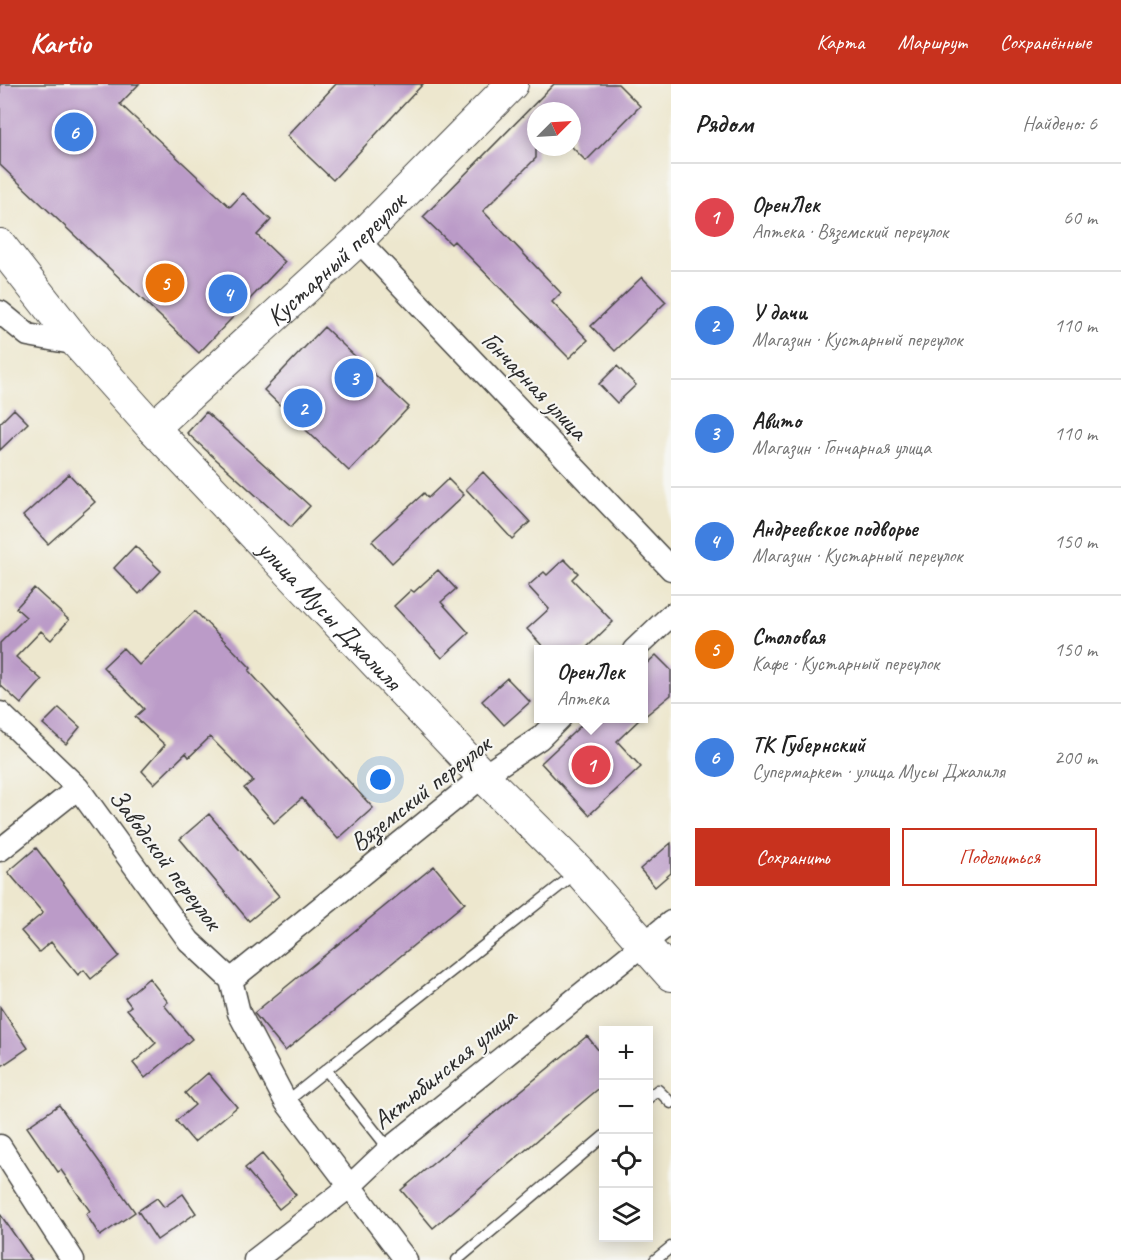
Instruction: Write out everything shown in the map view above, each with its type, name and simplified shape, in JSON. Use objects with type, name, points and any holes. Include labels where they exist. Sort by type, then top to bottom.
[{"type":"street","name":"Кустарный переулок","points":[[153,428],[358,240],[512,84]]},
{"type":"street","name":"Гончарная улица","points":[[358,240],[671,569]]},
{"type":"street","name":"улица Мусы Джалиля","points":[[0,245],[78,344],[153,428],[483,776],[579,871],[671,975]]},
{"type":"street","points":[[0,312],[28,334],[78,344]]},
{"type":"street","points":[[639,645],[671,615]]},
{"type":"street","name":"Заводской переулок","points":[[0,713],[78,788],[189,941],[231,980]]},
{"type":"street","name":"Вяземский переулок","points":[[231,980],[483,776],[540,738],[555,723]]},
{"type":"street","points":[[0,850],[78,788]]},
{"type":"street","name":"Актюбинская улица","points":[[255,1260],[349,1187],[389,1149],[671,922]]},
{"type":"street","points":[[231,980],[239,1013],[286,1102],[406,1260]]},
{"type":"street","points":[[0,1146],[73,1260]]},
{"type":"lane","points":[[286,1102],[579,871]]},
{"type":"lane","points":[[326,1070],[389,1149]]},
{"type":"lane","points":[[653,1094],[658,1090],[671,1103]]},
{"type":"lane","points":[[457,1260],[599,1139]]},
{"type":"lane","points":[[655,1260],[671,1247]]},
{"type":"building","points":[[0,84],[139,84],[120,104],[230,207],[243,193],[271,220],[257,235],[285,262],[199,353],[0,165]]},
{"type":"building","points":[[336,84],[423,84],[333,180],[287,136]]},
{"type":"building","points":[[554,84],[618,84],[640,106],[586,161],[581,156],[581,102],[536,102]]},
{"type":"building","points":[[527,111],[527,156],[536,156],[536,158],[483,211],[561,293],[552,302],[588,340],[569,358],[454,241],[451,244],[423,217]]},
{"type":"building","points":[[642,277],[666,302],[615,351],[591,326]]},
{"type":"building","points":[[324,327],[409,407],[349,471],[264,390]]},
{"type":"building","points":[[617,366],[636,385],[617,403],[599,384]]},
{"type":"building","points":[[14,409],[28,423],[0,450],[0,423]]},
{"type":"building","points":[[206,412],[310,506],[291,527],[187,433]]},
{"type":"building","points":[[483,472],[530,522],[512,539],[466,489]]},
{"type":"building","points":[[69,474],[95,502],[48,544],[23,516]]},
{"type":"building","points":[[448,479],[464,495],[392,563],[372,541],[424,493],[428,498]]},
{"type":"building","points":[[135,546],[161,571],[139,594],[114,568]]},
{"type":"building","points":[[564,559],[578,573],[572,579],[613,622],[589,645],[541,645],[527,629],[549,609],[528,586],[544,572],[547,575]]},
{"type":"building","points":[[438,570],[456,589],[441,602],[469,633],[442,658],[394,606],[411,590],[414,592]]},
{"type":"building","points":[[34,588],[69,620],[51,640],[41,631],[16,657],[42,680],[21,704],[0,685],[0,643],[26,617],[16,608]]},
{"type":"building","points":[[195,611],[251,668],[249,671],[373,808],[338,839],[302,798],[274,823],[244,788],[253,781],[210,737],[189,757],[186,753],[154,784],[142,771],[165,745],[135,717],[144,709],[103,667],[123,648],[139,665]]},
{"type":"building","points":[[656,655],[671,670],[671,695],[648,714],[648,662]]},
{"type":"building","points":[[507,678],[530,702],[504,725],[482,701]]},
{"type":"building","points":[[59,708],[80,727],[66,744],[43,724]]},
{"type":"building","points":[[584,723],[636,723],[617,741],[641,767],[589,815],[541,763]]},
{"type":"building","points":[[209,814],[279,896],[249,921],[180,839]]},
{"type":"building","points":[[671,843],[671,873],[655,887],[640,869]]},
{"type":"building","points":[[36,848],[119,956],[91,979],[84,970],[78,975],[51,942],[39,952],[21,931],[43,913],[8,872]]},
{"type":"building","points":[[434,866],[465,903],[285,1051],[254,1013]]},
{"type":"building","points":[[149,978],[168,1002],[164,1005],[192,1039],[145,1078],[133,1063],[156,1043],[127,1009],[131,1006],[125,998]]},
{"type":"building","points":[[0,1007],[28,1048],[0,1067]]},
{"type":"building","points":[[587,1036],[599,1051],[599,1088],[433,1228],[401,1190]]},
{"type":"building","points":[[208,1073],[237,1107],[194,1142],[176,1121],[195,1105],[185,1093]]},
{"type":"building","points":[[59,1105],[135,1212],[100,1236],[86,1214],[90,1211],[61,1170],[58,1172],[27,1127]]},
{"type":"building","points":[[262,1154],[296,1195],[279,1209],[245,1168]]},
{"type":"building","points":[[183,1194],[196,1213],[157,1240],[138,1211],[157,1198],[164,1207]]},
{"type":"building","points":[[0,1214],[32,1260],[0,1260]]},
{"type":"place","name":"ТК Губернский","points":[[74,132]]},
{"type":"place","name":"Столовая","points":[[165,283]]},
{"type":"place","name":"Андреевское подворье","points":[[228,294]]},
{"type":"place","name":"Авито","points":[[354,378]]},
{"type":"place","name":"У дачи","points":[[303,408]]},
{"type":"place","name":"ОренЛек","points":[[591,765]]}]
